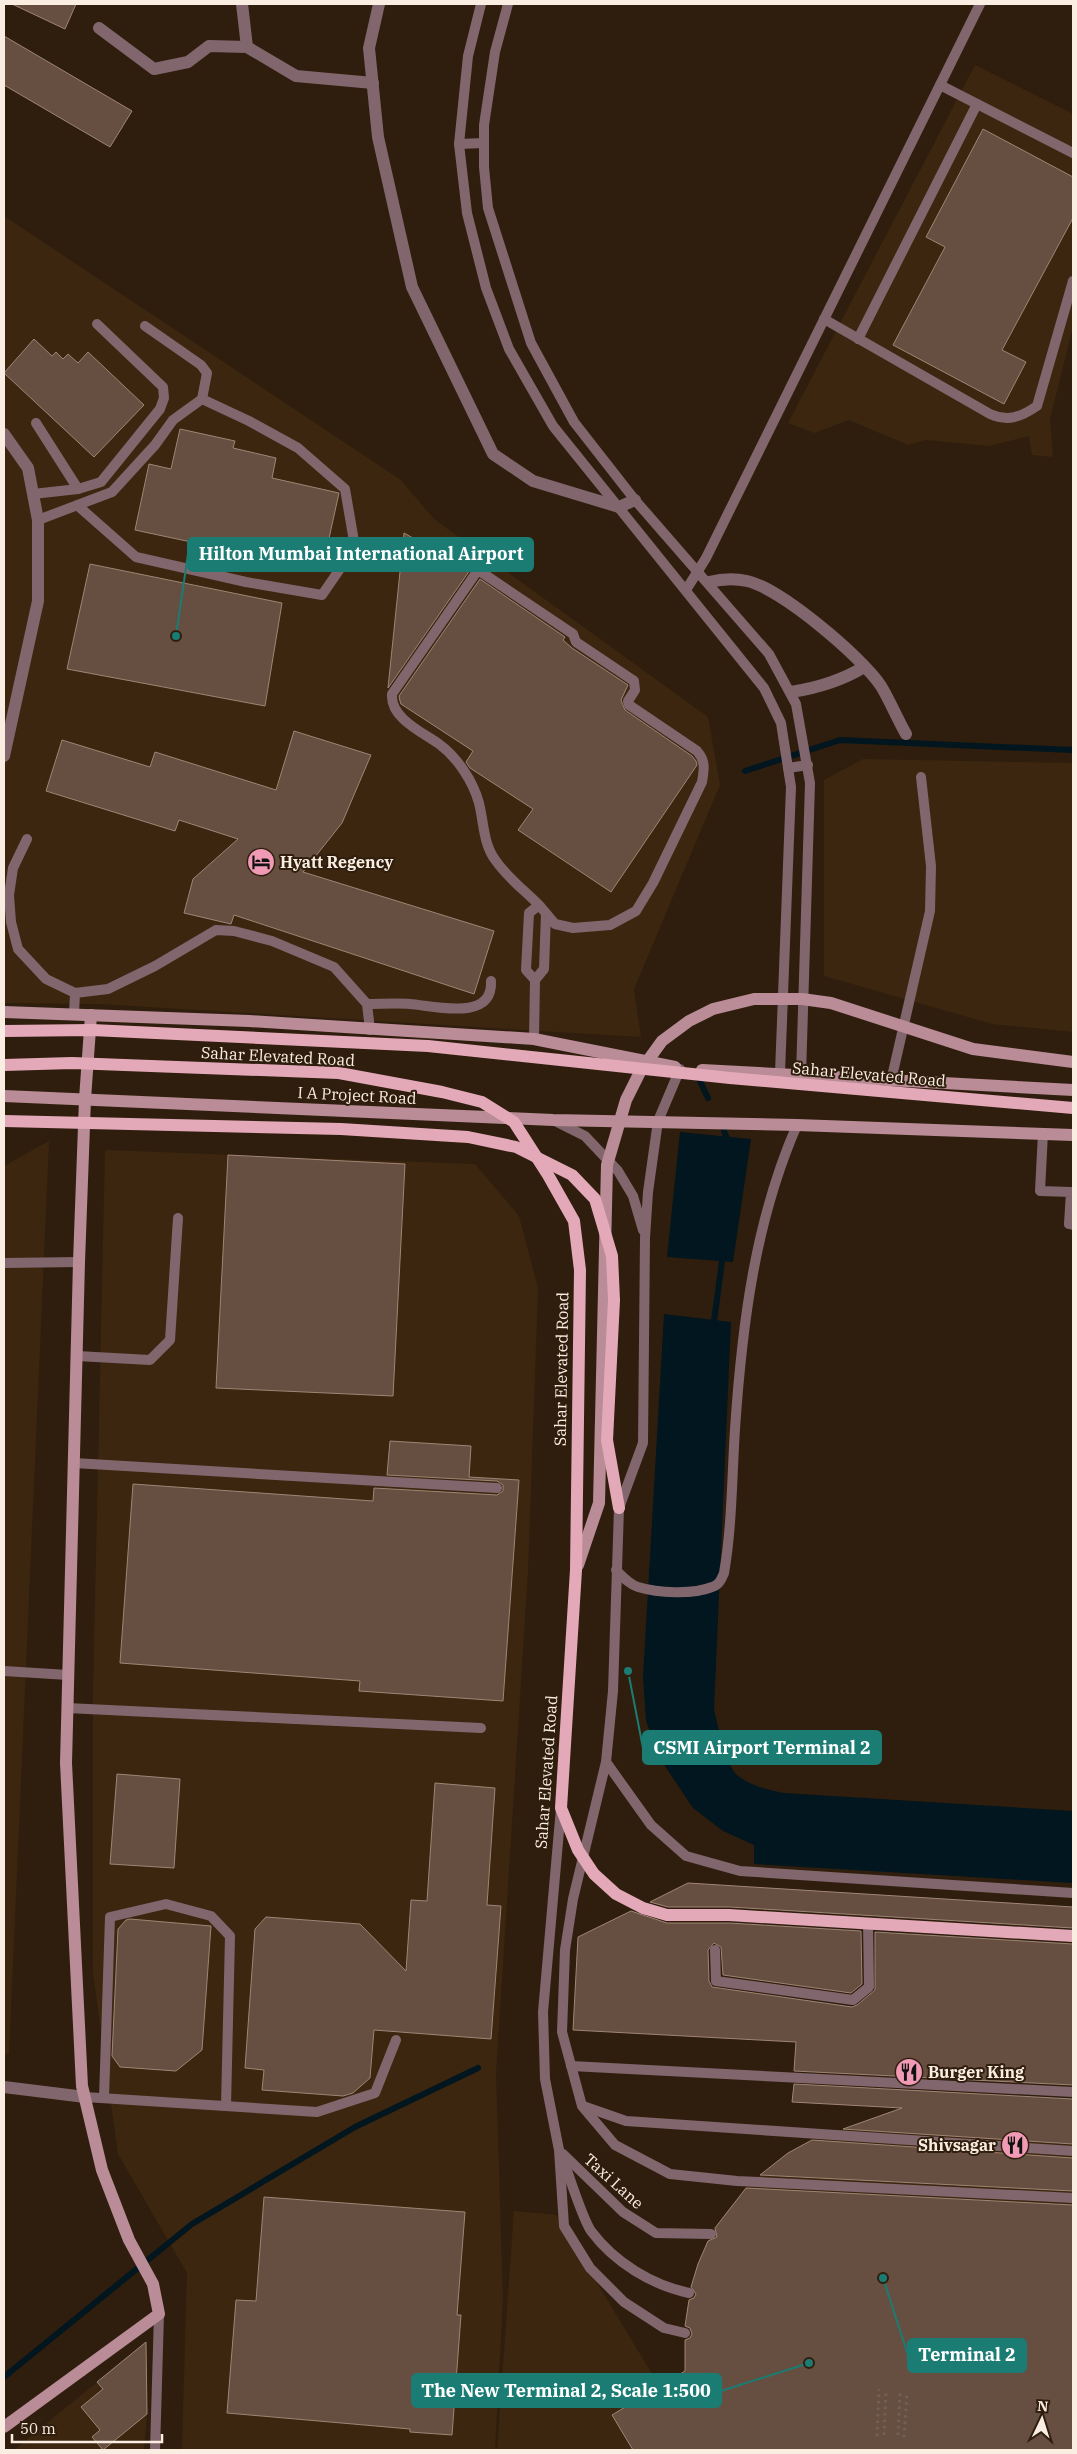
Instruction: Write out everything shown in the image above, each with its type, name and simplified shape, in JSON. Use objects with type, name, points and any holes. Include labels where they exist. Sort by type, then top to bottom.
[{"type":"main road","points":[[576,1570],[599,1503],[607,1165],[626,1100],[641,1070],[662,1041],[689,1021],[713,1009],[754,999],[802,999],[831,1002],[923,1035],[973,1049],[1073,1062]]},
{"type":"main road","points":[[4,1012],[249,1021],[534,1039],[682,1069],[1073,1090]]},
{"type":"main road","points":[[4,2427],[159,2314],[153,2284],[129,2240],[102,2170],[82,2086],[66,1762],[79,1262],[85,1099],[92,1015]]},
{"type":"main road","name":"Sahar Elevated Road","points":[[4,1031],[92,1030],[428,1046],[730,1078],[1073,1108]]},
{"type":"main road","name":"Sahar Elevated Road","points":[[4,1065],[72,1063],[339,1073],[442,1092],[482,1102],[514,1122],[548,1175],[574,1221],[580,1270],[576,1570],[561,1808]]},
{"type":"main road","name":"I A Project Road","points":[[4,1096],[553,1120]]},
{"type":"main road","points":[[553,1120],[797,1125],[1073,1135]]},
{"type":"main road","points":[[4,1121],[341,1129],[468,1137],[516,1147],[572,1175],[595,1199],[612,1256],[614,1310],[606,1440],[619,1508]]},
{"type":"main road","points":[[561,1808],[578,1850],[594,1874],[616,1894],[643,1908],[667,1915],[729,1915],[1073,1936]]},
{"type":"street","points":[[242,4],[247,47]]},
{"type":"street","points":[[379,4],[369,48],[378,137],[412,287],[493,454],[533,480],[619,506],[635,500]]},
{"type":"street","points":[[99,28],[154,69],[188,62],[209,46],[247,47],[296,76],[373,83]]},
{"type":"street","points":[[4,434],[28,468],[38,520],[38,601],[6,734],[4,756]]},
{"type":"street","points":[[709,582],[724,579],[748,581],[778,596],[840,643],[880,686],[906,734]]},
{"type":"street","points":[[791,692],[825,685],[848,677],[864,667]]},
{"type":"street","points":[[4,2087],[84,2097]]},
{"type":"lane","points":[[481,4],[468,56],[460,144],[467,213],[486,288],[509,349],[553,426],[764,688],[784,734],[790,787],[780,1073]]},
{"type":"lane","points":[[508,4],[495,52],[484,126],[488,208],[531,343],[574,422],[635,500],[709,582],[770,654],[796,704],[810,783],[801,1075]]},
{"type":"lane","points":[[686,590],[698,571],[980,4]]},
{"type":"lane","points":[[940,85],[1073,153]]},
{"type":"lane","points":[[858,339],[977,104]]},
{"type":"lane","points":[[460,144],[484,143]]},
{"type":"lane","points":[[824,319],[990,414],[1000,419],[1016,418],[1037,406],[1073,281]]},
{"type":"lane","points":[[33,494],[78,489],[101,482],[160,409],[164,398],[163,387],[97,324]]},
{"type":"lane","points":[[38,520],[112,492],[155,445],[173,420],[202,399],[207,374],[201,365],[145,326]]},
{"type":"lane","points":[[77,505],[136,557],[246,582],[322,595],[355,547],[345,489],[298,448],[249,421],[202,399]]},
{"type":"lane","points":[[36,424],[78,489]]},
{"type":"lane","points":[[478,570],[573,634],[576,642],[634,681],[635,690],[628,701],[629,705],[697,751],[704,760],[702,782],[653,883],[636,911],[610,925],[573,928],[555,924],[539,904],[496,860],[483,831],[479,802],[465,774],[451,753],[402,718],[391,702],[392,694],[478,570]]},
{"type":"lane","points":[[788,768],[808,766]]},
{"type":"lane","points":[[891,1081],[930,911],[931,866],[921,777]]},
{"type":"lane","points":[[27,839],[13,868],[9,895],[11,922],[18,949],[46,979],[75,993],[108,989],[155,966],[216,930],[234,931],[272,942],[334,967],[367,1004],[370,1030]]},
{"type":"lane","points":[[535,980],[526,970],[530,913],[539,904]]},
{"type":"lane","points":[[534,1039],[535,980],[544,969],[546,914]]},
{"type":"lane","points":[[367,1004],[409,1004],[460,1009],[476,1006],[486,1000],[491,992],[491,981]]},
{"type":"lane","points":[[74,1014],[75,993]]},
{"type":"lane","points":[[682,1069],[658,1121],[648,1192],[645,1238],[643,1443],[619,1508],[613,1690],[606,1762],[573,1899],[565,1950],[562,2032],[582,2106],[615,2144],[670,2174],[737,2181],[1073,2198]]},
{"type":"lane","name":"I A Project Road","points":[[553,1120],[585,1136],[618,1171],[633,1196],[645,1238]]},
{"type":"lane","points":[[616,1570],[625,1580],[637,1587],[685,1591],[701,1590],[717,1584],[724,1573],[737,1394],[748,1296],[766,1210],[780,1164],[797,1125]]},
{"type":"lane","points":[[1043,1133],[1040,1191],[1071,1192],[1069,1224],[1073,1224]]},
{"type":"lane","points":[[76,1356],[150,1360],[170,1340],[178,1218]]},
{"type":"lane","points":[[4,1263],[79,1262]]},
{"type":"lane","points":[[74,1463],[498,1488]]},
{"type":"lane","points":[[4,1671],[68,1675]]},
{"type":"lane","points":[[68,1708],[481,1728]]},
{"type":"lane","points":[[606,1762],[651,1825],[686,1856],[740,1871],[1073,1893]]},
{"type":"lane","name":"Sahar Elevated Road","points":[[559,2150],[545,2079],[543,2012],[561,1808]]},
{"type":"lane","points":[[104,2098],[110,1918],[166,1904],[212,1916],[230,1936],[226,2106]]},
{"type":"lane","points":[[715,1950],[716,1981],[853,2000],[869,1986],[868,1924]]},
{"type":"lane","points":[[84,2097],[317,2112],[375,2093],[396,2040]]},
{"type":"lane","points":[[571,2066],[1073,2092]]},
{"type":"lane","points":[[582,2106],[626,2121],[1073,2151]]},
{"type":"lane","points":[[559,2150],[590,2230],[625,2264],[665,2288],[689,2293]]},
{"type":"lane","points":[[559,2150],[564,2226],[590,2268],[624,2302],[664,2328],[685,2333]]},
{"type":"lane","name":"Taxi Lane","points":[[559,2150],[622,2212],[656,2233],[711,2234]]},
{"type":"lane","points":[[155,2450],[159,2314]]},
{"type":"path","points":[[878,2436],[880,2390]]},
{"type":"path","points":[[884,2435],[886,2391]]},
{"type":"path","points":[[898,2435],[900,2392]]},
{"type":"path","points":[[904,2437],[908,2393]]},
{"type":"shaded area","points":[[975,65],[1073,114],[1073,327],[1050,419],[1053,457],[1032,455],[1029,436],[989,446],[926,440],[908,445],[849,420],[814,433],[788,423]]},
{"type":"shaded area","points":[[4,216],[401,480],[434,519],[708,717],[720,785],[634,989],[641,1037],[100,1004],[4,1003]]},
{"type":"shaded area","points":[[863,759],[1073,763],[1073,1032],[992,1024],[824,976],[824,780]]},
{"type":"shaded area","points":[[49,1141],[9,2054],[4,2053],[4,1166]]},
{"type":"shaded area","points":[[105,1150],[475,1164],[519,1216],[538,1288],[528,1571],[496,2074],[503,2300],[495,2450],[182,2450],[187,2273],[118,2154],[93,1973],[93,1694]]},
{"type":"shaded area","points":[[934,2118],[1073,2127],[1073,2450],[497,2450],[514,2211],[556,2215],[660,2387],[685,2371],[685,2333],[689,2293],[698,2264],[711,2234],[726,2212],[754,2180],[788,2153],[819,2137],[873,2120]]},
{"type":"shaded area","points":[[146,2342],[147,2414],[144,2450],[14,2450]]},
{"type":"water","points":[[680,1132],[751,1139],[733,1262],[667,1257]]},
{"type":"water","points":[[664,1314],[731,1322],[714,1710],[729,1763],[733,1770],[742,1779],[754,1785],[784,1793],[1073,1811],[1073,1883],[754,1864],[754,1845],[723,1831],[693,1808],[659,1757],[646,1721],[643,1677]]},
{"type":"building","points":[[12,4],[76,4],[65,29]]},
{"type":"building","points":[[4,36],[132,111],[110,147],[4,85]]},
{"type":"building","points":[[983,129],[1073,177],[1073,218],[1002,350],[1026,362],[1004,404],[893,345],[945,247],[926,237]]},
{"type":"building","points":[[34,339],[52,356],[56,352],[63,359],[68,354],[78,363],[88,352],[144,405],[94,457],[4,373]]},
{"type":"building","points":[[180,429],[235,441],[233,448],[276,458],[272,478],[339,493],[322,570],[135,530],[149,464],[171,469]]},
{"type":"building","points":[[404,533],[470,570],[388,688]]},
{"type":"building","points":[[90,564],[282,603],[265,706],[67,669]]},
{"type":"building","points":[[480,579],[565,637],[563,640],[572,648],[628,685],[621,700],[625,710],[692,756],[696,761],[697,765],[611,892],[518,830],[533,809],[470,768],[466,762],[473,751],[401,704],[399,696]]},
{"type":"building","name":"Hyatt Regency","points":[[294,731],[371,755],[342,823],[303,872],[494,931],[474,994],[234,915],[231,924],[184,913],[193,879],[238,839],[179,820],[175,831],[46,791],[62,740],[150,767],[155,752],[276,790]]},
{"type":"building","points":[[228,1155],[405,1164],[393,1396],[216,1388]]},
{"type":"building","points":[[390,1441],[471,1446],[469,1477],[519,1480],[503,1701],[359,1691],[360,1681],[120,1663],[133,1484],[373,1501],[374,1488],[497,1495],[503,1491],[503,1485],[497,1481],[387,1475]]},
{"type":"building","points":[[117,1774],[180,1779],[174,1868],[110,1864]]},
{"type":"building","points":[[435,1783],[495,1788],[487,1905],[501,1906],[491,2039],[374,2030],[370,2078],[353,2093],[343,2096],[262,2090],[264,2070],[245,2068],[255,1929],[266,1917],[360,1924],[406,1971],[411,1900],[427,1901]]},
{"type":"building","points":[[688,1883],[1073,1907],[1073,1928],[730,1907],[668,1907],[650,1902]]},
{"type":"building","points":[[631,1911],[667,1923],[729,1923],[861,1931],[862,1984],[851,1993],[723,1975],[721,1947],[714,1943],[708,1950],[709,1981],[712,1987],[852,2007],[875,1990],[875,1932],[1073,1944],[1073,2085],[794,2071],[796,2042],[573,2030],[578,1937]]},
{"type":"building","points":[[126,1920],[211,1926],[202,2050],[176,2071],[120,2067],[112,2056],[118,1929]]},
{"type":"building","points":[[794,2084],[1073,2099],[1073,2144],[843,2129],[902,2108],[792,2102]]},
{"type":"building","points":[[812,2140],[1073,2158],[1073,2191],[760,2175],[788,2153]]},
{"type":"building","points":[[746,2188],[1073,2205],[1073,2450],[633,2450],[612,2415],[685,2371],[685,2340],[690,2338],[692,2334],[690,2328],[685,2326],[689,2300],[694,2298],[696,2294],[691,2287],[698,2264],[708,2241],[717,2237],[715,2228]]},
{"type":"building","points":[[264,2197],[465,2212],[457,2315],[461,2315],[452,2435],[410,2432],[410,2429],[227,2413],[236,2300],[256,2301]]},
{"type":"building","points":[[146,2342],[147,2414],[103,2450],[92,2437],[100,2430],[81,2407],[103,2389],[97,2382]]},
{"type":"waterway","points":[[745,771],[840,740],[1073,750]]},
{"type":"waterway","points":[[699,1079],[708,1098]]},
{"type":"waterway","points":[[724,1131],[729,1144]]},
{"type":"waterway","points":[[713,1329],[723,1254]]},
{"type":"waterway","points":[[4,2377],[192,2224],[355,2127],[478,2068]]},
{"type":"place","name":"Hilton Mumbai International Airport","points":[[176,636]]},
{"type":"place","name":"Hyatt Regency","points":[[261,862]]},
{"type":"place","name":"CSMI Airport Terminal 2","points":[[628,1671]]},
{"type":"place","name":"Burger King","points":[[909,2072]]},
{"type":"place","name":"Shivsagar","points":[[1015,2145]]},
{"type":"place","name":"Terminal 2","points":[[883,2278]]},
{"type":"place","name":"The New Terminal 2, Scale 1:500","points":[[809,2363]]}]
